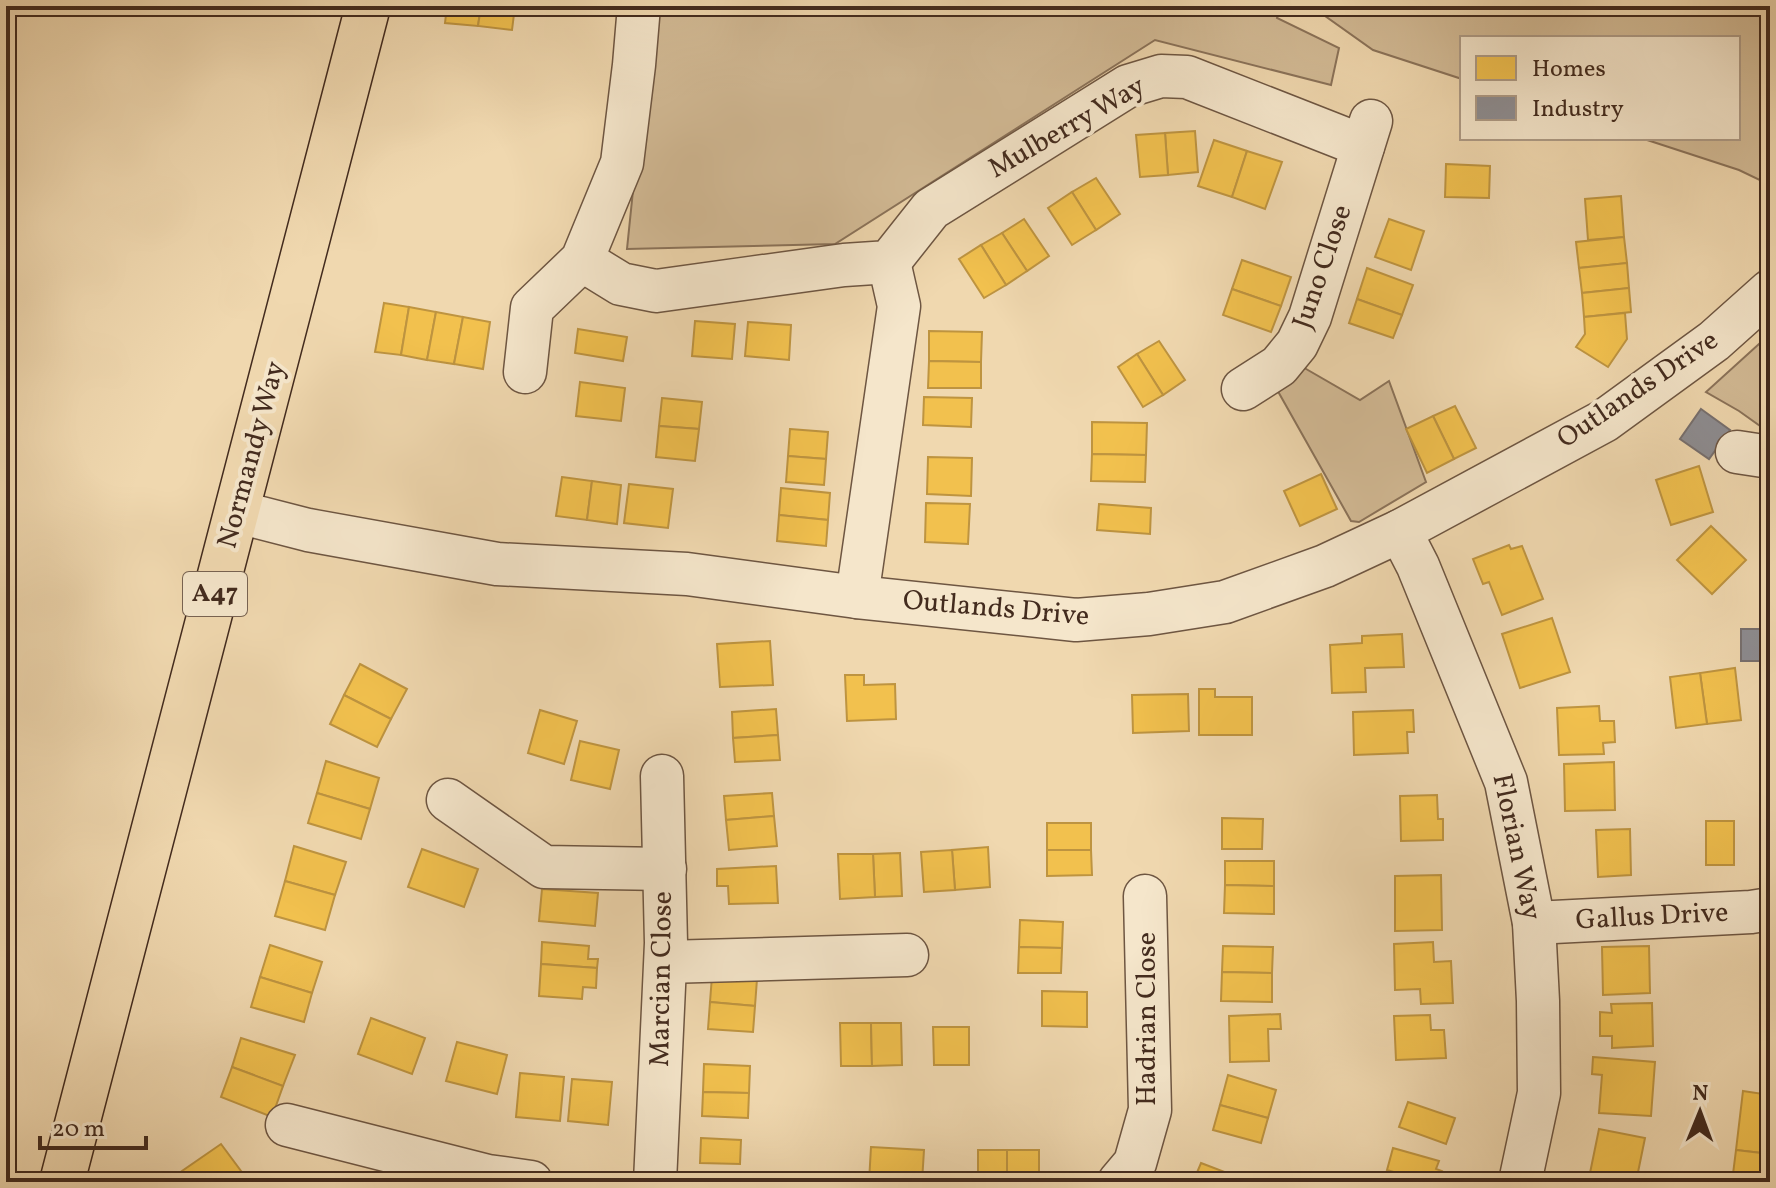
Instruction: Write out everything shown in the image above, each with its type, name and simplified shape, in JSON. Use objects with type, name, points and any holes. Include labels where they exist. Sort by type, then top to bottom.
[{"type":"main road","name":"Normandy Way","points":[[62,1182],[368,6]]},
{"type":"street","points":[[525,372],[532,308],[582,260],[622,163],[639,6]]},
{"type":"street","name":"Mulberry Way","points":[[889,262],[931,209],[1128,86],[1161,76],[1187,77],[1367,134]]},
{"type":"street","name":"Juno Close","points":[[1243,389],[1279,366],[1297,344],[1310,317],[1367,134]]},
{"type":"street","points":[[582,260],[621,284],[656,291],[844,265],[889,262],[899,306],[857,597]]},
{"type":"street","name":"Outlands Drive","points":[[238,512],[308,530],[497,564],[687,574],[857,597],[1076,620],[1149,614],[1225,602],[1325,566],[1400,531],[1604,421],[1714,341],[1770,291]]},
{"type":"street","name":"Florian Way","points":[[1400,531],[1418,566],[1506,782],[1534,923],[1539,1093],[1520,1182]]},
{"type":"street","name":"Marcian Close","points":[[655,1182],[666,962],[662,776]]},
{"type":"street","points":[[448,800],[544,867],[665,869]]},
{"type":"street","name":"Hadrian Close","points":[[1119,1182],[1135,1163],[1150,1110],[1145,896]]},
{"type":"street","name":"Gallus Drive","points":[[1534,923],[1770,909]]},
{"type":"street","points":[[666,962],[907,955]]},
{"type":"street","points":[[287,1125],[488,1176],[531,1182]]},
{"type":"shaded area","points":[[652,6],[1280,6],[1277,18],[1339,48],[1331,85],[1155,40],[835,244],[627,249]]},
{"type":"shaded area","points":[[1311,6],[1770,6],[1770,185],[1739,170],[1647,140],[1740,140],[1740,36],[1460,36],[1460,78],[1373,50]]},
{"type":"shaded area","points":[[1770,334],[1770,433],[1706,392]]},
{"type":"shaded area","points":[[1294,362],[1360,400],[1389,381],[1426,482],[1359,522],[1351,521],[1275,386]]},
{"type":"building: Homes","points":[[447,6],[481,6],[478,26],[445,23]]},
{"type":"building: Homes","points":[[481,6],[515,6],[512,30],[478,26]]},
{"type":"building: Homes","points":[[1195,131],[1198,172],[1168,175],[1165,133]]},
{"type":"building: Homes","points":[[1165,133],[1168,175],[1140,177],[1136,135]]},
{"type":"building: Homes","points":[[1214,140],[1247,151],[1232,197],[1198,186]]},
{"type":"building: Homes","points":[[1247,151],[1282,162],[1265,209],[1232,197]]},
{"type":"building: Homes","points":[[1446,164],[1490,166],[1489,198],[1445,197]]},
{"type":"building: Homes","points":[[1096,178],[1120,214],[1096,230],[1072,192]]},
{"type":"building: Homes","points":[[1072,192],[1096,230],[1072,245],[1048,208]]},
{"type":"building: Homes","points":[[1621,196],[1624,237],[1588,240],[1585,199]]},
{"type":"building: Homes","points":[[1024,219],[1049,256],[1027,271],[1002,233]]},
{"type":"building: Homes","points":[[1389,219],[1424,231],[1411,270],[1375,257]]},
{"type":"building: Homes","points":[[1002,233],[1027,271],[1006,285],[981,245]]},
{"type":"building: Homes","points":[[1624,237],[1627,263],[1579,268],[1576,242]]},
{"type":"building: Homes","points":[[981,245],[1006,285],[984,298],[959,259]]},
{"type":"building: Homes","points":[[1242,260],[1291,277],[1281,306],[1232,289]]},
{"type":"building: Homes","points":[[1627,263],[1629,288],[1582,293],[1579,268]]},
{"type":"building: Homes","points":[[1367,268],[1413,285],[1402,315],[1357,299]]},
{"type":"building: Homes","points":[[1629,288],[1631,312],[1584,317],[1582,293]]},
{"type":"building: Homes","points":[[1232,289],[1281,306],[1271,332],[1223,315]]},
{"type":"building: Homes","points":[[1357,299],[1402,315],[1393,338],[1349,323]]},
{"type":"building: Homes","points":[[384,303],[409,307],[401,355],[375,352]]},
{"type":"building: Homes","points":[[409,307],[436,312],[427,360],[401,355]]},
{"type":"building: Homes","points":[[436,312],[463,317],[454,364],[427,360]]},
{"type":"building: Homes","points":[[1625,313],[1627,339],[1608,367],[1576,347],[1585,334],[1584,317]]},
{"type":"building: Homes","points":[[463,317],[490,322],[483,369],[454,364]]},
{"type":"building: Homes","points":[[695,321],[735,324],[732,359],[692,356]]},
{"type":"building: Homes","points":[[748,322],[791,325],[789,360],[745,356]]},
{"type":"building: Homes","points":[[578,329],[627,337],[623,361],[575,353]]},
{"type":"building: Homes","points":[[929,331],[982,332],[981,362],[929,361]]},
{"type":"building: Homes","points":[[1159,341],[1185,380],[1163,395],[1137,354]]},
{"type":"building: Homes","points":[[1137,354],[1163,395],[1143,407],[1118,367]]},
{"type":"building: Homes","points":[[929,361],[981,362],[981,388],[928,388]]},
{"type":"building: Homes","points":[[580,382],[625,388],[621,421],[576,416]]},
{"type":"building: Homes","points":[[924,397],[972,398],[971,427],[923,425]]},
{"type":"building: Homes","points":[[662,398],[702,402],[699,429],[659,426]]},
{"type":"building: Homes","points":[[1455,406],[1476,448],[1454,459],[1433,416]]},
{"type":"building: Homes","points":[[1433,416],[1454,459],[1427,473],[1406,429]]},
{"type":"building: Homes","points":[[1092,422],[1147,423],[1146,455],[1092,454]]},
{"type":"building: Homes","points":[[659,426],[699,429],[695,461],[656,457]]},
{"type":"building: Homes","points":[[790,429],[828,432],[826,459],[788,456]]},
{"type":"building: Homes","points":[[1092,454],[1146,455],[1145,482],[1091,481]]},
{"type":"building: Homes","points":[[788,456],[826,459],[824,485],[786,482]]},
{"type":"building: Homes","points":[[928,457],[972,458],[971,496],[927,494]]},
{"type":"building: Homes","points":[[1699,466],[1713,512],[1671,525],[1656,480]]},
{"type":"building: Homes","points":[[1321,474],[1337,509],[1300,526],[1284,491]]},
{"type":"building: Homes","points":[[562,477],[592,481],[587,520],[556,516]]},
{"type":"building: Homes","points":[[592,481],[621,485],[617,524],[587,520]]},
{"type":"building: Homes","points":[[629,484],[673,489],[668,528],[624,523]]},
{"type":"building: Homes","points":[[781,488],[830,493],[828,520],[779,515]]},
{"type":"building: Homes","points":[[926,503],[970,504],[968,544],[925,542]]},
{"type":"building: Homes","points":[[1099,504],[1151,508],[1150,534],[1097,530]]},
{"type":"building: Homes","points":[[779,515],[828,520],[826,546],[777,541]]},
{"type":"building: Homes","points":[[1711,526],[1746,560],[1712,594],[1677,560]]},
{"type":"building: Homes","points":[[1509,545],[1511,549],[1522,546],[1543,599],[1502,615],[1489,582],[1483,584],[1473,559]]},
{"type":"building: Homes","points":[[1764,551],[1770,551],[1770,581],[1764,581]]},
{"type":"building: Homes","points":[[1552,618],[1570,672],[1520,688],[1502,634]]},
{"type":"building: Homes","points":[[1402,634],[1404,667],[1365,668],[1366,692],[1332,693],[1330,645],[1362,643],[1362,636]]},
{"type":"building: Homes","points":[[770,641],[773,685],[720,687],[717,644]]},
{"type":"building: Homes","points":[[360,664],[407,689],[391,719],[344,695]]},
{"type":"building: Homes","points":[[1735,668],[1741,720],[1707,724],[1700,673]]},
{"type":"building: Homes","points":[[1700,673],[1707,724],[1676,728],[1670,677]]},
{"type":"building: Homes","points":[[845,675],[864,675],[864,685],[895,684],[896,719],[847,721]]},
{"type":"building: Homes","points":[[1199,689],[1215,689],[1215,697],[1252,697],[1252,735],[1199,735]]},
{"type":"building: Homes","points":[[1188,694],[1189,731],[1133,733],[1132,695]]},
{"type":"building: Homes","points":[[344,695],[391,719],[377,747],[330,724]]},
{"type":"building: Homes","points":[[1599,706],[1600,721],[1614,721],[1615,742],[1603,743],[1604,754],[1559,755],[1557,708]]},
{"type":"building: Homes","points":[[776,709],[778,735],[733,738],[732,712]]},
{"type":"building: Homes","points":[[540,710],[577,721],[564,764],[528,753]]},
{"type":"building: Homes","points":[[1413,710],[1414,732],[1407,732],[1408,753],[1354,755],[1353,712]]},
{"type":"building: Homes","points":[[778,735],[780,760],[735,762],[733,738]]},
{"type":"building: Homes","points":[[580,741],[619,750],[610,789],[571,780]]},
{"type":"building: Homes","points":[[326,761],[379,778],[370,809],[317,793]]},
{"type":"building: Homes","points":[[1614,762],[1615,810],[1565,811],[1564,764]]},
{"type":"building: Homes","points":[[317,793],[370,809],[361,839],[308,823]]},
{"type":"building: Homes","points":[[772,793],[774,816],[726,820],[724,796]]},
{"type":"building: Homes","points":[[1437,795],[1438,819],[1443,819],[1443,840],[1401,841],[1400,796]]},
{"type":"building: Homes","points":[[774,816],[777,846],[729,850],[726,820]]},
{"type":"building: Homes","points":[[1222,818],[1263,819],[1262,849],[1222,849]]},
{"type":"building: Homes","points":[[1706,821],[1734,821],[1734,865],[1706,865]]},
{"type":"building: Homes","points":[[1047,823],[1091,823],[1091,850],[1047,850]]},
{"type":"building: Homes","points":[[1768,827],[1770,867],[1766,867]]},
{"type":"building: Homes","points":[[1630,829],[1631,875],[1598,877],[1596,830]]},
{"type":"building: Homes","points":[[294,846],[346,862],[335,895],[285,881]]},
{"type":"building: Homes","points":[[988,847],[990,887],[955,890],[952,850]]},
{"type":"building: Homes","points":[[422,849],[478,869],[464,907],[408,887]]},
{"type":"building: Homes","points":[[952,850],[955,890],[924,892],[921,852]]},
{"type":"building: Homes","points":[[1047,850],[1091,850],[1092,875],[1047,876]]},
{"type":"building: Homes","points":[[900,853],[902,896],[875,897],[873,854]]},
{"type":"building: Homes","points":[[838,854],[873,854],[875,897],[840,899]]},
{"type":"building: Homes","points":[[1225,861],[1274,861],[1274,886],[1225,885]]},
{"type":"building: Homes","points":[[776,866],[778,903],[729,904],[728,886],[717,886],[717,869]]},
{"type":"building: Homes","points":[[1441,875],[1442,930],[1395,931],[1395,876]]},
{"type":"building: Homes","points":[[285,881],[335,895],[325,930],[275,916]]},
{"type":"building: Homes","points":[[1225,885],[1274,886],[1274,914],[1224,913]]},
{"type":"building: Homes","points":[[542,889],[598,893],[595,926],[539,921]]},
{"type":"building: Homes","points":[[1020,920],[1063,922],[1062,948],[1019,947]]},
{"type":"building: Homes","points":[[542,942],[589,946],[588,959],[598,959],[597,968],[541,964]]},
{"type":"building: Homes","points":[[1433,942],[1434,962],[1451,961],[1453,1003],[1421,1004],[1420,989],[1395,990],[1394,944]]},
{"type":"building: Homes","points":[[270,945],[322,962],[312,993],[260,977]]},
{"type":"building: Homes","points":[[1223,946],[1273,947],[1272,973],[1222,972]]},
{"type":"building: Homes","points":[[1649,946],[1650,993],[1603,995],[1602,947]]},
{"type":"building: Homes","points":[[1019,947],[1062,948],[1061,973],[1018,973]]},
{"type":"building: Homes","points":[[541,964],[597,968],[596,988],[583,987],[582,999],[539,996]]},
{"type":"building: Homes","points":[[1222,972],[1272,973],[1272,1002],[1221,1001]]},
{"type":"building: Homes","points":[[712,976],[757,979],[755,1006],[710,1002]]},
{"type":"building: Homes","points":[[260,977],[312,993],[304,1022],[251,1007]]},
{"type":"building: Homes","points":[[1042,991],[1087,992],[1087,1027],[1042,1026]]},
{"type":"building: Homes","points":[[710,1002],[755,1006],[753,1032],[708,1029]]},
{"type":"building: Homes","points":[[1652,1003],[1653,1046],[1612,1048],[1612,1036],[1600,1036],[1600,1012],[1612,1013],[1611,1004]]},
{"type":"building: Homes","points":[[1280,1014],[1281,1029],[1268,1029],[1269,1061],[1230,1062],[1229,1016]]},
{"type":"building: Homes","points":[[1430,1015],[1431,1030],[1444,1030],[1446,1058],[1396,1060],[1394,1016]]},
{"type":"building: Homes","points":[[371,1018],[425,1038],[412,1074],[358,1054]]},
{"type":"building: Homes","points":[[840,1023],[871,1023],[872,1066],[841,1066]]},
{"type":"building: Homes","points":[[871,1023],[901,1023],[902,1065],[872,1066]]},
{"type":"building: Homes","points":[[933,1027],[969,1027],[969,1065],[934,1065]]},
{"type":"building: Homes","points":[[241,1038],[295,1055],[283,1086],[232,1067]]},
{"type":"building: Homes","points":[[457,1042],[507,1055],[497,1094],[446,1081]]},
{"type":"building: Homes","points":[[1593,1057],[1655,1062],[1651,1116],[1599,1113],[1602,1075],[1592,1074]]},
{"type":"building: Homes","points":[[704,1064],[750,1066],[749,1093],[703,1092]]},
{"type":"building: Homes","points":[[232,1067],[283,1086],[272,1117],[221,1097]]},
{"type":"building: Homes","points":[[520,1073],[564,1077],[560,1121],[516,1117]]},
{"type":"building: Homes","points":[[1228,1075],[1276,1090],[1268,1118],[1220,1105]]},
{"type":"building: Homes","points":[[572,1079],[612,1082],[608,1125],[568,1121]]},
{"type":"building: Homes","points":[[1743,1091],[1770,1095],[1770,1154],[1736,1150]]},
{"type":"building: Homes","points":[[703,1092],[749,1093],[748,1118],[702,1116]]},
{"type":"building: Homes","points":[[1408,1102],[1455,1118],[1446,1144],[1399,1127]]},
{"type":"building: Homes","points":[[1220,1105],[1268,1118],[1261,1143],[1213,1130]]},
{"type":"building: Homes","points":[[1599,1129],[1645,1138],[1636,1182],[1590,1173]]},
{"type":"building: Homes","points":[[701,1138],[741,1140],[740,1164],[700,1163]]},
{"type":"building: Homes","points":[[221,1144],[241,1171],[229,1179],[232,1182],[190,1182],[182,1171]]},
{"type":"building: Homes","points":[[871,1147],[924,1150],[922,1182],[869,1182]]},
{"type":"building: Homes","points":[[1393,1148],[1439,1161],[1436,1169],[1442,1171],[1438,1182],[1427,1182],[1387,1170]]},
{"type":"building: Homes","points":[[978,1150],[1007,1150],[1007,1182],[978,1182]]},
{"type":"building: Homes","points":[[1007,1150],[1039,1150],[1039,1182],[1007,1182]]},
{"type":"building: Homes","points":[[1736,1150],[1770,1154],[1770,1182],[1732,1182]]},
{"type":"building: Homes","points":[[1201,1163],[1243,1179],[1242,1182],[1193,1182]]},
{"type":"building: Industry","points":[[1701,409],[1730,430],[1709,459],[1680,439]]},
{"type":"building: Industry","points":[[1741,629],[1770,629],[1770,661],[1741,661]]}]
